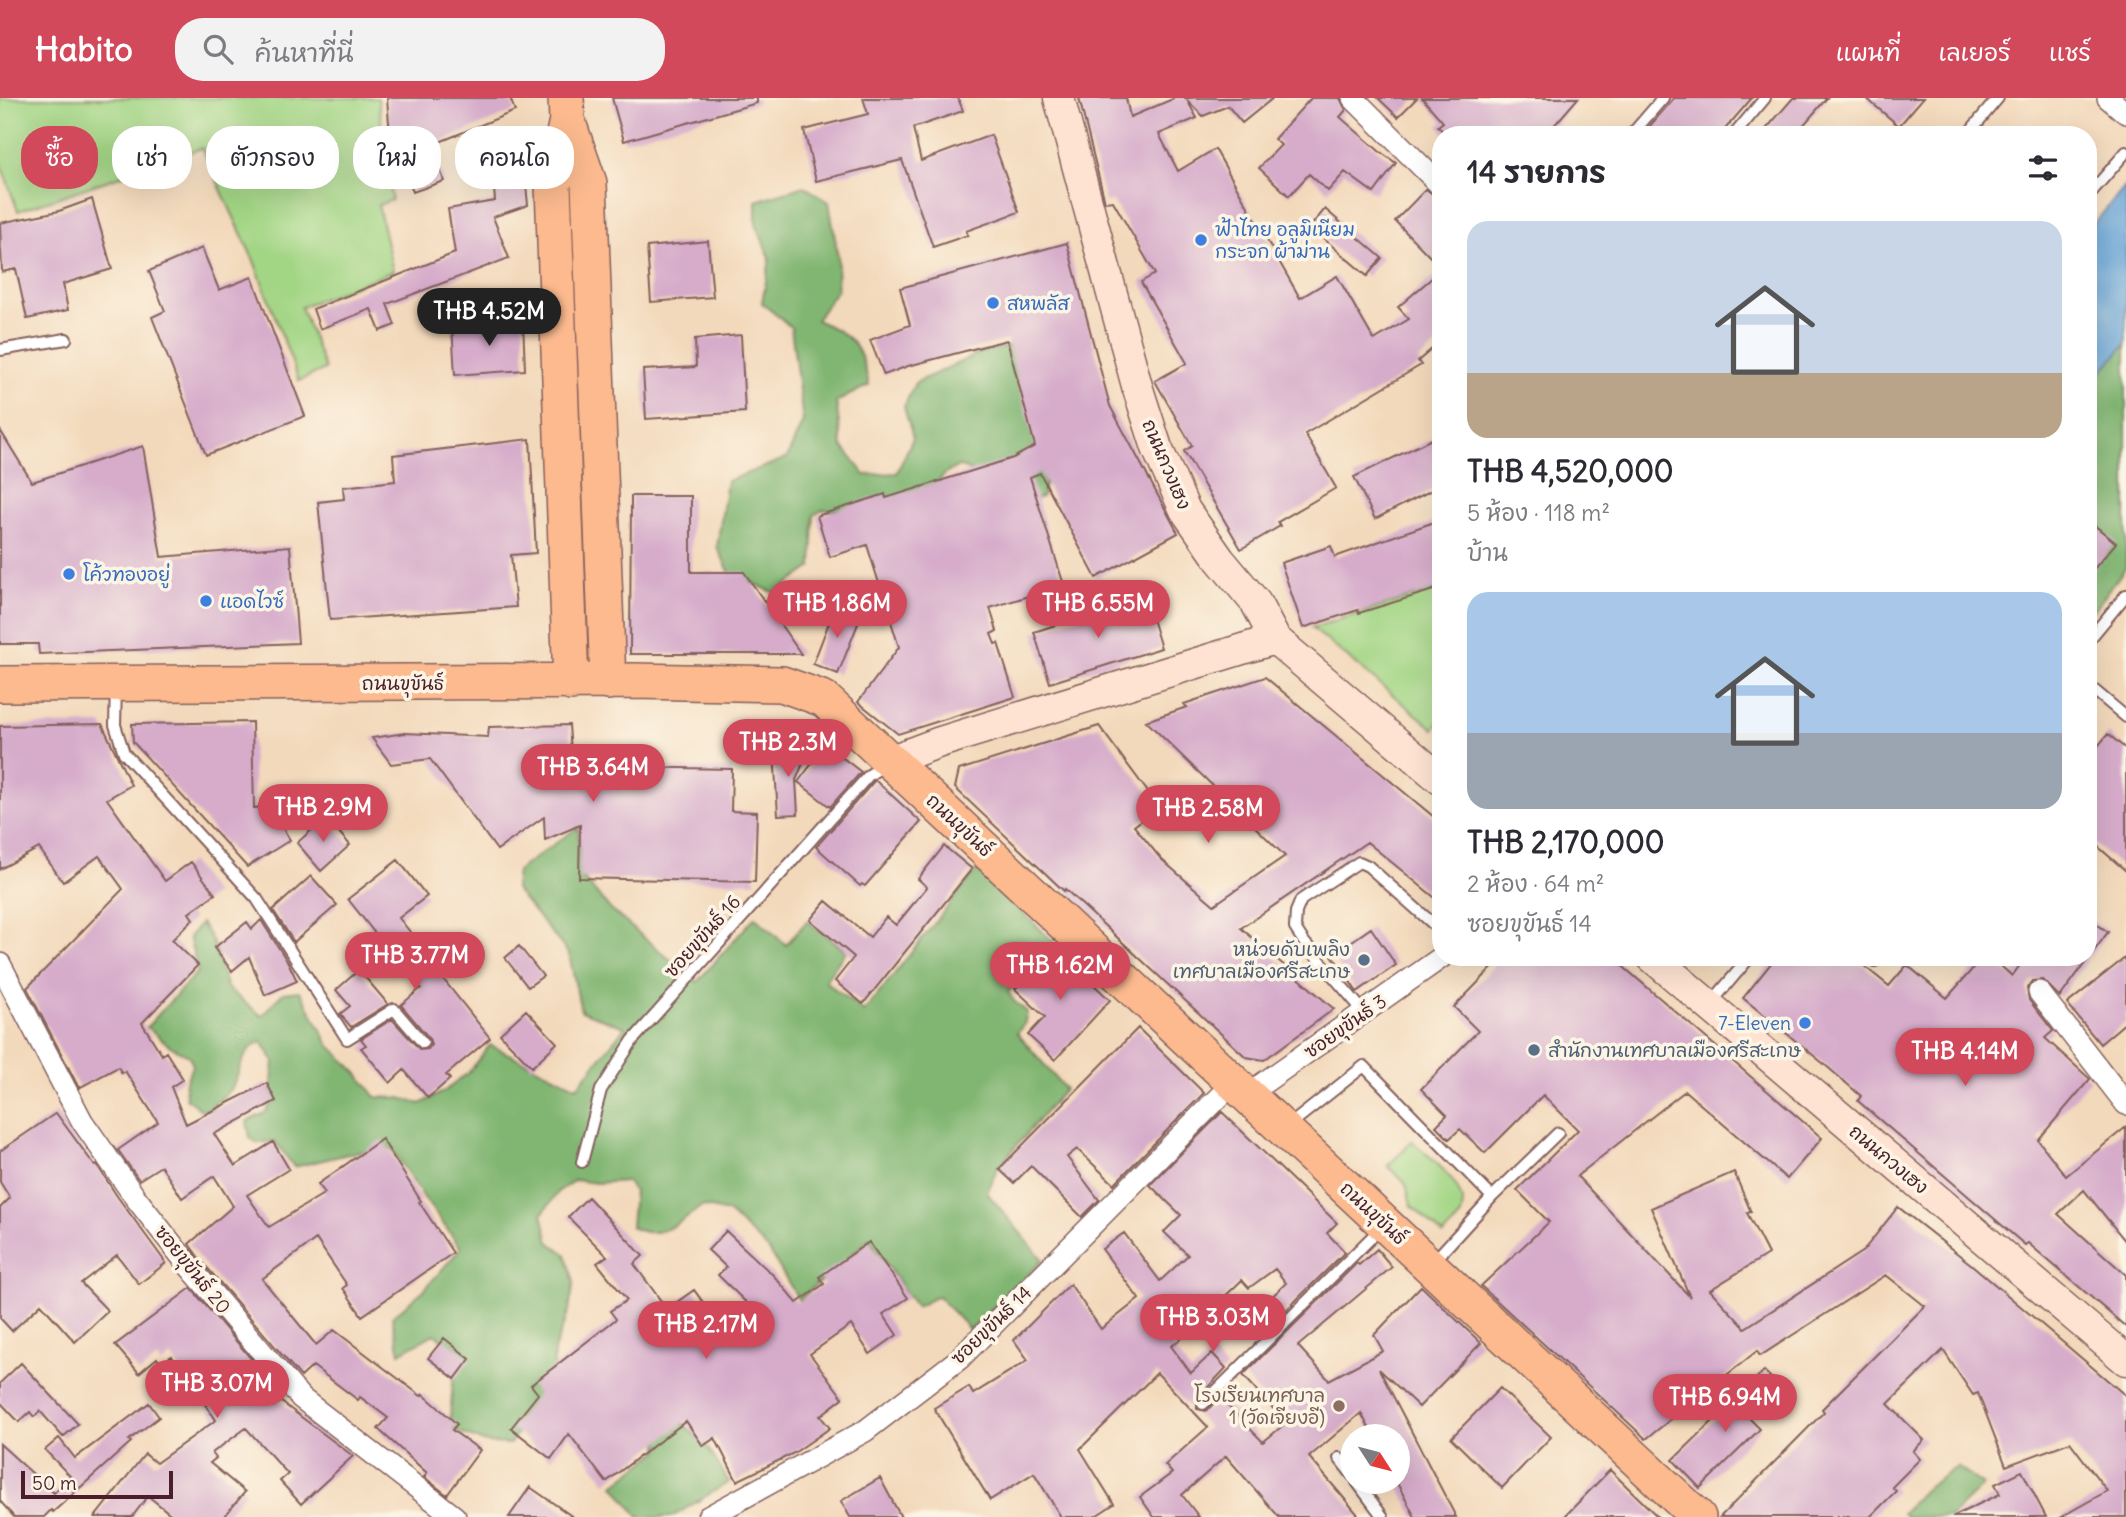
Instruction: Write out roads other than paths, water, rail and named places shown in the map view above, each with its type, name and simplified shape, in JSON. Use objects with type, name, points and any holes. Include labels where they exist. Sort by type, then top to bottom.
[{"type":"main road","points":[[566,109],[589,183],[608,682]]},
{"type":"main road","points":[[566,109],[553,186],[572,683]]},
{"type":"main road","name":"ถนนขุขันธ์","points":[[0,684],[782,684],[824,699],[1698,1517]]},
{"type":"street","name":"ถนนกวงเฮง","points":[[1059,98],[1137,386],[1157,448],[1185,510],[1220,560],[1256,603],[1275,639],[1432,772]]},
{"type":"street","points":[[1353,98],[1432,177]]},
{"type":"street","points":[[2108,98],[2126,113]]},
{"type":"street","points":[[892,760],[940,742],[1275,639]]},
{"type":"street","name":"ซอยขุขันธ์ 20","points":[[0,964],[82,1121],[135,1197],[189,1266],[301,1398],[455,1517]]},
{"type":"street","name":"ซอยขุขันธ์ 3","points":[[1241,1088],[1364,1012],[1432,964]]},
{"type":"street","name":"ถนนกวงเฮง","points":[[1662,966],[2126,1360]]},
{"type":"street","points":[[2039,992],[2126,1104]]},
{"type":"street","name":"ซอยขุขันธ์ 14","points":[[708,1517],[865,1431],[959,1359],[1241,1088]]},
{"type":"lane","points":[[1639,126],[1663,98]]},
{"type":"lane","points":[[1742,126],[1765,98]]},
{"type":"lane","points":[[1974,126],[1998,98]]},
{"type":"lane","points":[[2097,186],[2126,152]]},
{"type":"lane","points":[[0,350],[66,339]]},
{"type":"lane","points":[[2097,630],[2126,595]]},
{"type":"lane","points":[[116,684],[115,725],[124,752],[257,899],[347,1039],[394,1009],[423,1043]]},
{"type":"lane","points":[[2097,693],[2126,717]]},
{"type":"lane","name":"ซอยขุขันธ์ 16","points":[[582,1162],[601,1090],[633,1040],[869,775],[892,760]]},
{"type":"lane","points":[[1364,1012],[1295,928],[1296,912],[1301,900],[1359,862],[1368,866],[1432,923]]},
{"type":"lane","points":[[1709,1006],[1742,966]]},
{"type":"lane","points":[[1285,1129],[1364,1066],[1492,1196]]},
{"type":"lane","points":[[1430,1265],[1492,1196],[1558,1133]]},
{"type":"lane","points":[[1203,1404],[1386,1224]]},
{"type":"lane","points":[[1366,1494],[1383,1517]]},
{"type":"water","points":[[2126,186],[2126,344],[2097,377],[2097,220]]},
{"type":"place","name":"ฟ้าไทย อลูมิเนียม กระจก ผ้าม่าน","points":[[1201,240]]},
{"type":"place","name":"สหพลัส","points":[[993,303]]},
{"type":"place","name":"โค้วทองอยู่","points":[[69,574]]},
{"type":"place","name":"แอดไวซ์","points":[[206,601]]},
{"type":"place","name":"หน่วยดับเพลิง เทศบาลเมืองศรีสะเกษ","points":[[1364,960]]},
{"type":"place","name":"7-Eleven","points":[[1805,1023]]},
{"type":"place","name":"สำนักงานเทศบาลเมืองศรีสะเกษ","points":[[1534,1050]]},
{"type":"place","name":"โรงเรียนเทศบาล 1 (วัดเจียงอี)","points":[[1339,1406]]}]
